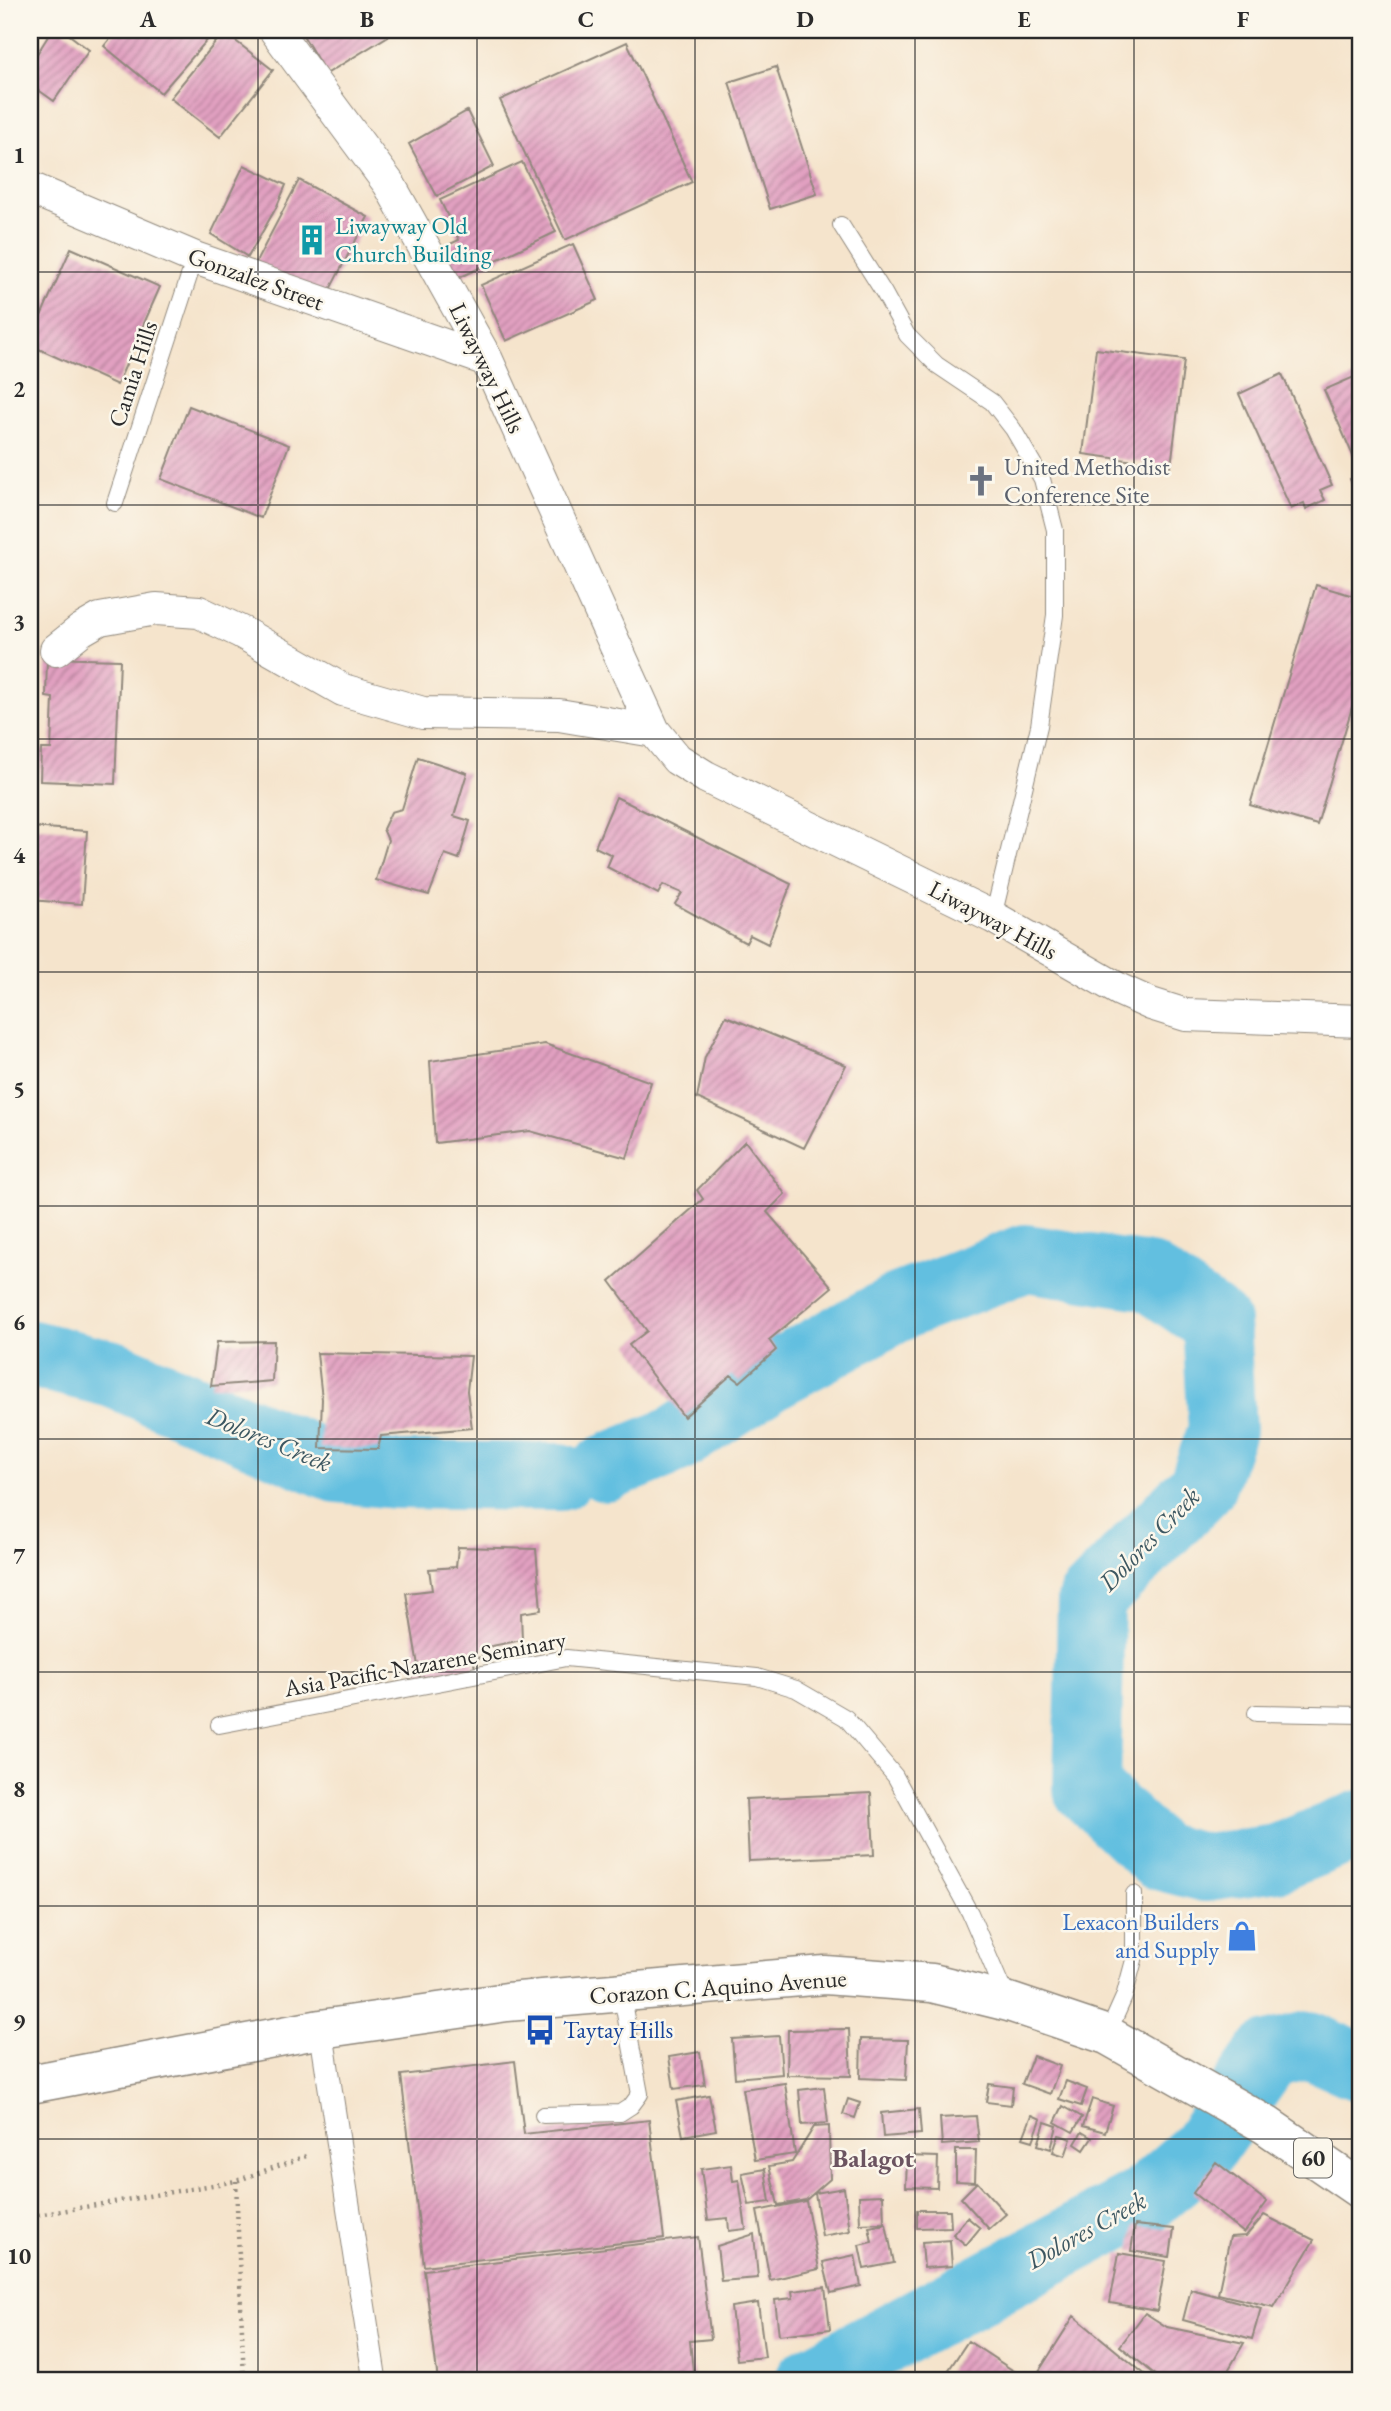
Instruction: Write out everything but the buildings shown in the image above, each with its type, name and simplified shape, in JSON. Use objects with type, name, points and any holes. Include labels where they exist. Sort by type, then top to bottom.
[{"type":"main road","name":"Corazon C. Aquino Avenue","points":[[30,2084],[321,2029],[507,2001],[825,1975],[932,1983],[1009,2002],[1107,2035],[1266,2125],[1361,2190]]},
{"type":"street","name":"Liwayway Hills","points":[[275,30],[389,184],[487,360],[654,731],[677,759],[706,777],[993,917],[1120,990],[1151,1004],[1186,1015],[1361,1021]]},
{"type":"street","name":"Gonzalez Street","points":[[30,188],[195,258],[487,360]]},
{"type":"street","points":[[56,650],[100,619],[156,609],[199,612],[241,632],[343,690],[423,713],[559,715],[654,731]]},
{"type":"street","points":[[321,2029],[375,2381]]},
{"type":"lane","points":[[841,225],[907,335],[937,366],[992,402],[1013,429],[1042,479],[1055,530],[1055,615],[1039,726],[993,917]]},
{"type":"lane","name":"Camia Hills","points":[[115,503],[195,258]]},
{"type":"lane","name":"Asia Pacific Nazarene Seminary","points":[[219,1725],[566,1658],[757,1677],[796,1689],[846,1718],[895,1776],[970,1913],[1009,2002]]},
{"type":"lane","points":[[1256,1713],[1361,1715]]},
{"type":"lane","points":[[1107,2035],[1124,1997],[1134,1959],[1134,1894]]},
{"type":"lane","points":[[543,2115],[620,2113],[631,2106],[640,2094],[621,1992]]},
{"type":"path","points":[[38,2215],[236,2181],[339,2144]]},
{"type":"path","points":[[236,2181],[244,2381]]},
{"type":"waterway","name":"Dolores Creek","points":[[606,1468],[675,1440],[772,1376],[901,1306],[1026,1258],[1149,1277],[1216,1323],[1222,1430],[1202,1486],[1091,1600],[1087,1789],[1158,1856],[1205,1868],[1277,1858],[1361,1824]]},
{"type":"waterway","name":"Dolores Creek","points":[[30,1355],[113,1374],[337,1469],[395,1475],[560,1477]]},
{"type":"waterway","name":"Dolores Creek","points":[[809,2381],[1144,2201],[1202,2150],[1269,2055],[1309,2045],[1361,2068]]},
{"type":"place","name":"Liwayway Old Church Building","points":[[312,240]]},
{"type":"place","name":"United Methodist Conference Site","points":[[981,481]]},
{"type":"place","name":"Lexacon Builders and Supply","points":[[1242,1936]]},
{"type":"place","name":"Taytay Hills","points":[[540,2030]]},
{"type":"district","name":"Balagot","points":[[873,2158]]}]
